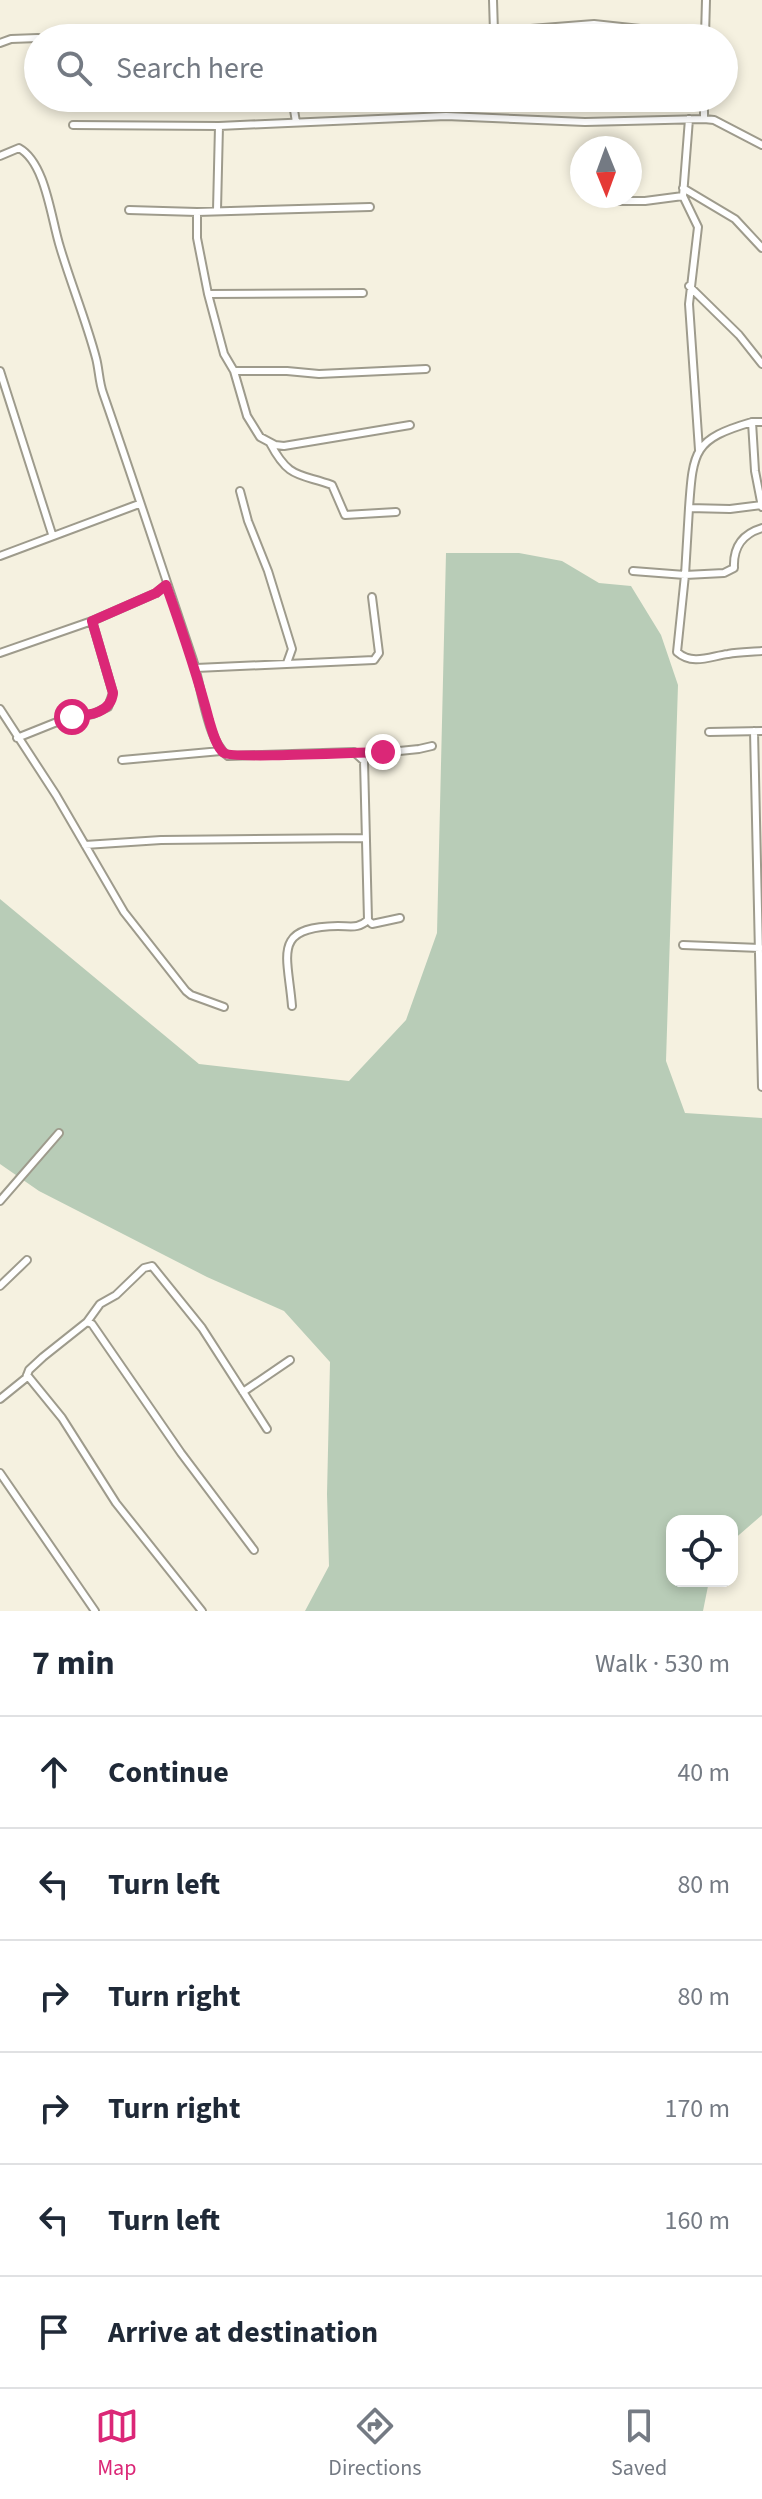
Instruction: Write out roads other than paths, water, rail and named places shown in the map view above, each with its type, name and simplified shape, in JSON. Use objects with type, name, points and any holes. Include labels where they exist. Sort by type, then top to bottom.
[{"type":"street","points":[[493,0],[494,24]]},
{"type":"street","points":[[705,24],[706,0]]},
{"type":"street","points":[[0,43],[24,39]]},
{"type":"street","points":[[294,112],[296,122]]},
{"type":"street","points":[[704,112],[704,119]]},
{"type":"street","points":[[73,125],[219,126],[446,116],[585,122],[704,119],[714,120],[762,145]]},
{"type":"street","points":[[689,119],[683,192],[698,227],[689,286],[699,450],[691,476],[677,652],[683,657],[703,660],[725,654],[762,651]]},
{"type":"street","points":[[217,210],[219,126]]},
{"type":"street","points":[[0,145],[3,154],[15,149],[24,150],[39,170],[54,231],[139,504],[196,668],[221,751],[228,756],[354,752],[360,755],[364,761],[368,920],[372,924],[400,918]]},
{"type":"street","points":[[642,201],[683,192],[735,219],[762,248]]},
{"type":"street","points":[[129,210],[197,212],[370,207]]},
{"type":"street","points":[[197,212],[197,238],[224,354],[234,371],[252,427],[260,437],[284,446],[410,425]]},
{"type":"street","points":[[689,286],[739,335],[762,364]]},
{"type":"street","points":[[208,294],[363,293]]},
{"type":"street","points":[[234,371],[319,374],[426,369]]},
{"type":"street","points":[[0,371],[52,534]]},
{"type":"street","points":[[689,508],[762,506],[755,471],[752,422]]},
{"type":"street","points":[[699,450],[706,441],[722,431],[762,422]]},
{"type":"street","points":[[270,443],[290,471],[332,485],[345,515],[396,512]]},
{"type":"street","points":[[240,491],[292,649],[287,663]]},
{"type":"street","points":[[0,556],[139,504]]},
{"type":"street","points":[[633,571],[685,575],[724,573],[734,568],[738,543],[743,537],[762,528]]},
{"type":"street","points":[[0,653],[92,621],[156,593],[166,585]]},
{"type":"street","points":[[196,668],[374,660],[379,653],[372,597]]},
{"type":"street","points":[[17,738],[67,718],[93,714],[108,707],[112,701],[113,693],[92,621]]},
{"type":"street","points":[[0,709],[56,795],[124,912],[186,991],[224,1007]]},
{"type":"street","points":[[709,732],[758,731],[762,1087]]},
{"type":"street","points":[[360,755],[432,746]]},
{"type":"street","points":[[122,760],[221,751]]},
{"type":"street","points":[[85,845],[161,840],[365,838]]},
{"type":"street","points":[[292,1006],[287,948],[294,936],[306,929],[357,927],[368,920]]},
{"type":"street","points":[[683,945],[760,948]]},
{"type":"street","points":[[0,1201],[59,1133]]},
{"type":"street","points":[[0,1286],[27,1260]]},
{"type":"street","points":[[0,1399],[43,1357],[87,1322],[100,1304],[116,1295],[144,1268],[152,1266],[202,1328],[267,1429]]},
{"type":"street","points":[[87,1322],[92,1324],[181,1453],[254,1550]]},
{"type":"street","points":[[243,1392],[290,1360]]},
{"type":"street","points":[[27,1375],[62,1418],[116,1503],[202,1611]]},
{"type":"street","points":[[0,1473],[95,1611]]}]
